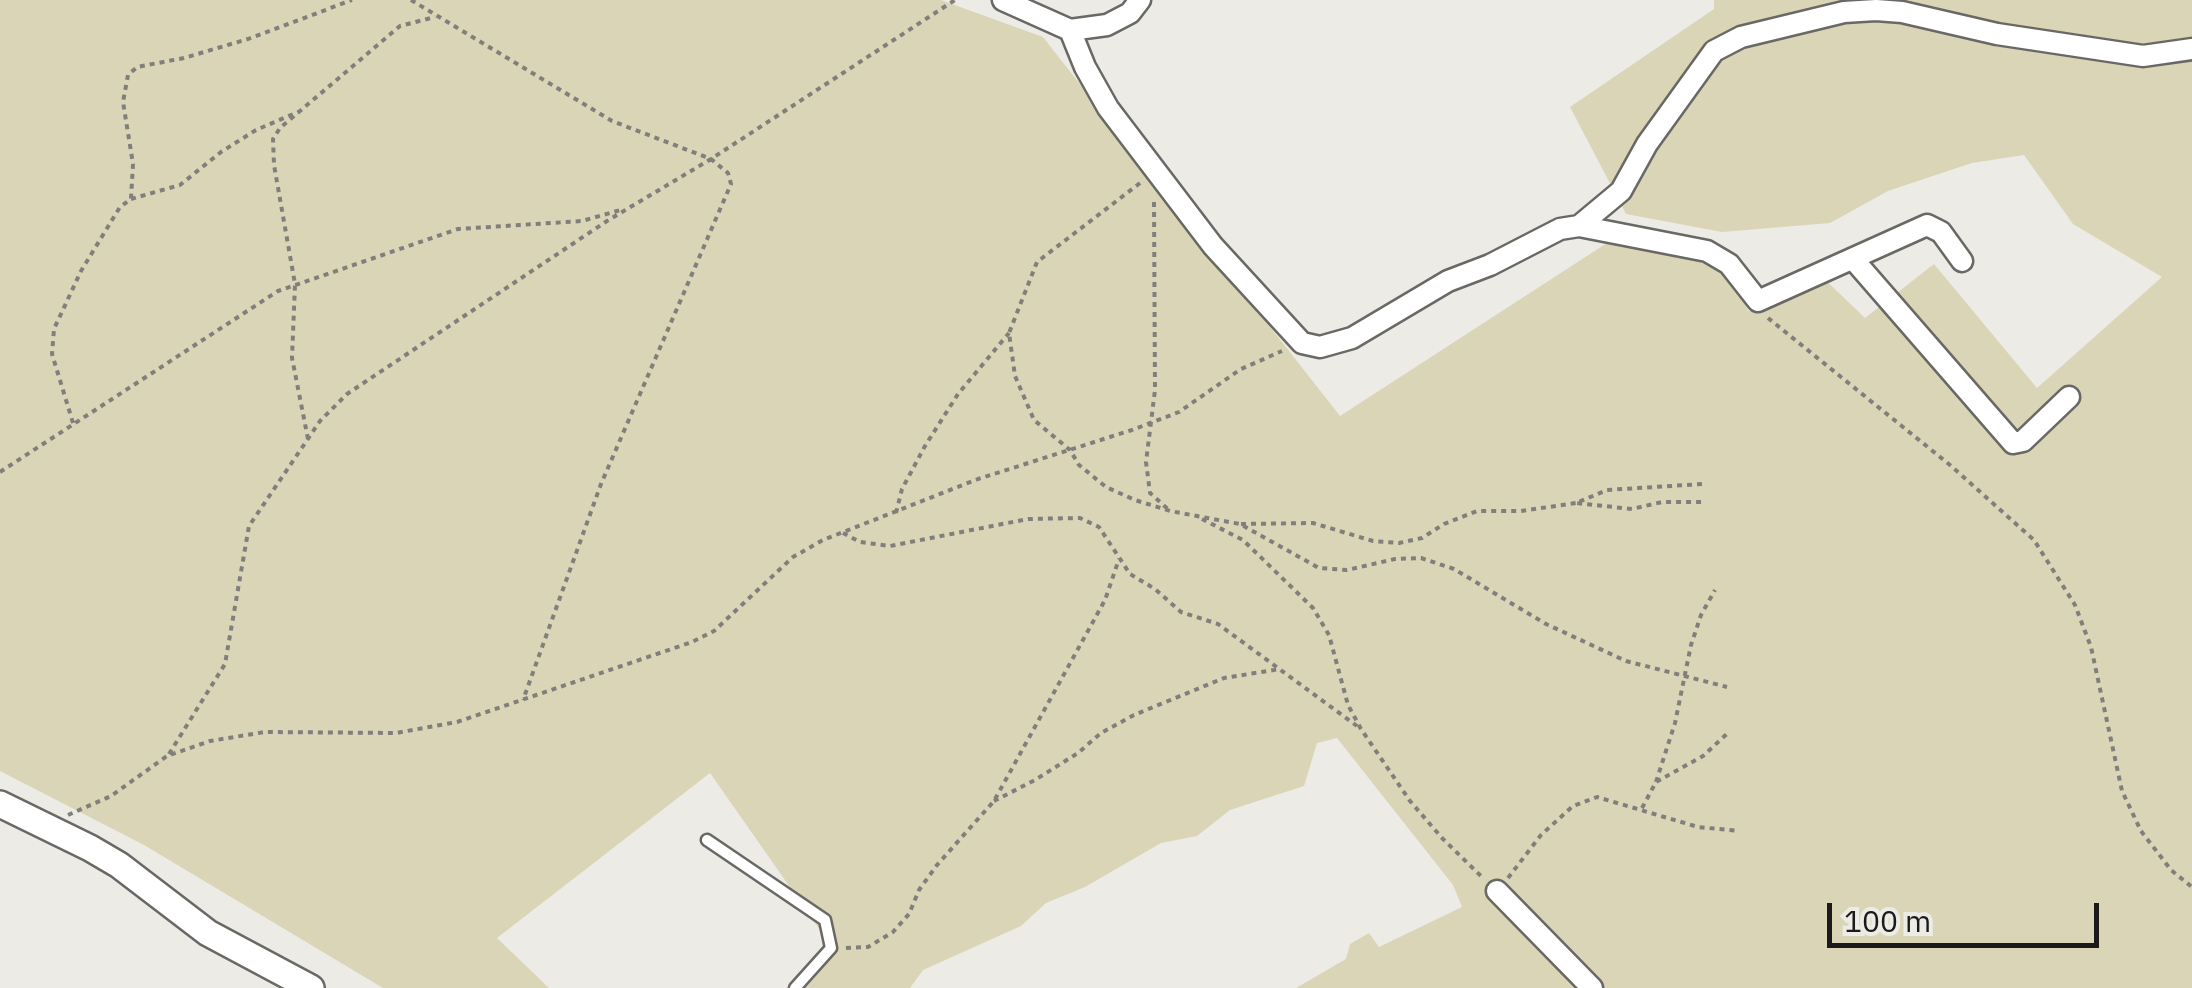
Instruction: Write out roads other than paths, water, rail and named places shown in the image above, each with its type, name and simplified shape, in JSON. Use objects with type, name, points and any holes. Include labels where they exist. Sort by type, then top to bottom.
[{"type":"street","points":[[1002,0],[1070,30],[1107,25],[1130,12],[1140,0]]},
{"type":"street","points":[[1579,226],[1621,191],[1647,144],[1700,68],[1726,42],[1844,12],[1890,5],[1997,34],[2143,56],[2192,49]]},
{"type":"street","points":[[1070,30],[1084,67],[1108,108],[1213,246],[1302,343],[1320,346],[1352,338],[1448,280],[1490,265],[1560,229],[1579,226],[1722,258],[1758,301],[1927,225],[1941,232],[1962,262]]},
{"type":"street","points":[[1852,259],[2013,444],[2023,441],[2069,398]]},
{"type":"street","points":[[0,804],[119,865],[208,933],[311,988]]},
{"type":"street","points":[[1497,891],[1592,988]]},
{"type":"lane","points":[[707,840],[825,920],[831,948],[794,988]]}]
